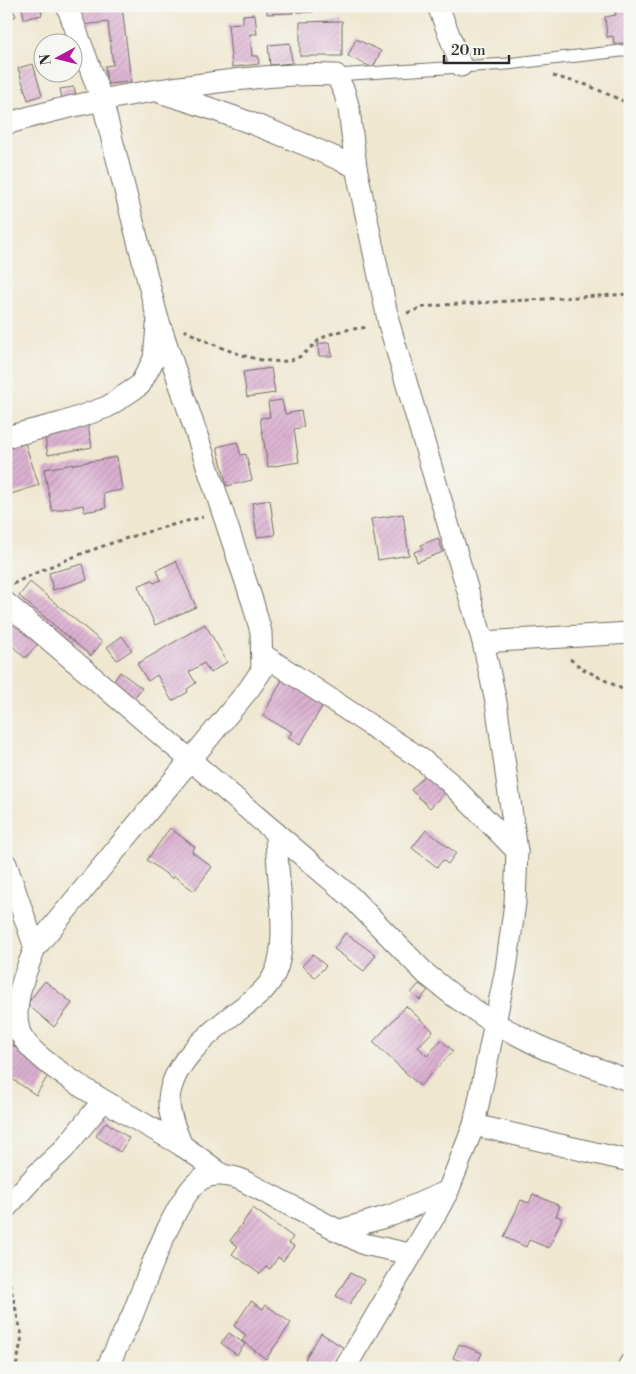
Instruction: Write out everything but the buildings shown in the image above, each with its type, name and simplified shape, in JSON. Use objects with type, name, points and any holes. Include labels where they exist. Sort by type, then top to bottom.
[{"type":"street","points":[[67,6],[102,100],[157,316],[259,625],[262,670],[249,689],[34,948],[22,983],[18,1012],[19,1030],[26,1045],[103,1101],[182,1146],[222,1174],[240,1179],[364,1244],[410,1254]]},
{"type":"street","points":[[438,6],[461,66]]},
{"type":"street","points":[[6,124],[102,100],[152,90],[266,76],[336,75],[350,108],[356,167],[389,324],[483,642],[496,702],[517,851],[515,903],[506,969],[474,1125],[448,1191],[345,1368]]},
{"type":"street","points":[[152,90],[215,109],[264,127],[356,167]]},
{"type":"street","points":[[6,437],[62,424],[107,407],[140,385],[154,359],[157,316]]},
{"type":"street","points":[[6,603],[148,722],[189,760],[351,897],[426,974],[455,997],[494,1023],[545,1049],[630,1081]]},
{"type":"street","points":[[483,642],[546,640],[630,633]]},
{"type":"street","points":[[262,654],[420,758],[449,782],[517,851]]},
{"type":"street","points":[[182,1146],[171,1113],[169,1100],[172,1083],[184,1062],[201,1042],[260,994],[276,972],[281,953],[282,931],[276,832]]},
{"type":"street","points":[[6,864],[34,948]]},
{"type":"street","points":[[6,1208],[32,1179],[63,1150],[103,1101]]},
{"type":"street","points":[[474,1125],[630,1161]]},
{"type":"street","points":[[108,1368],[159,1247],[182,1203],[200,1180],[222,1174]]},
{"type":"street","points":[[337,1231],[392,1215],[448,1191]]},
{"type":"street","points":[[628,1368],[630,1364]]},
{"type":"lane","points":[[336,75],[507,64],[630,50]]},
{"type":"path","points":[[552,76],[587,86],[630,104]]},
{"type":"path","points":[[157,316],[214,344],[263,360],[297,358],[322,338],[332,334],[389,324],[412,310],[424,307],[630,294]]},
{"type":"path","points":[[6,587],[63,561],[106,545],[223,512]]},
{"type":"path","points":[[546,640],[583,669],[630,693]]},
{"type":"path","points":[[6,1268],[22,1336],[16,1368]]}]
